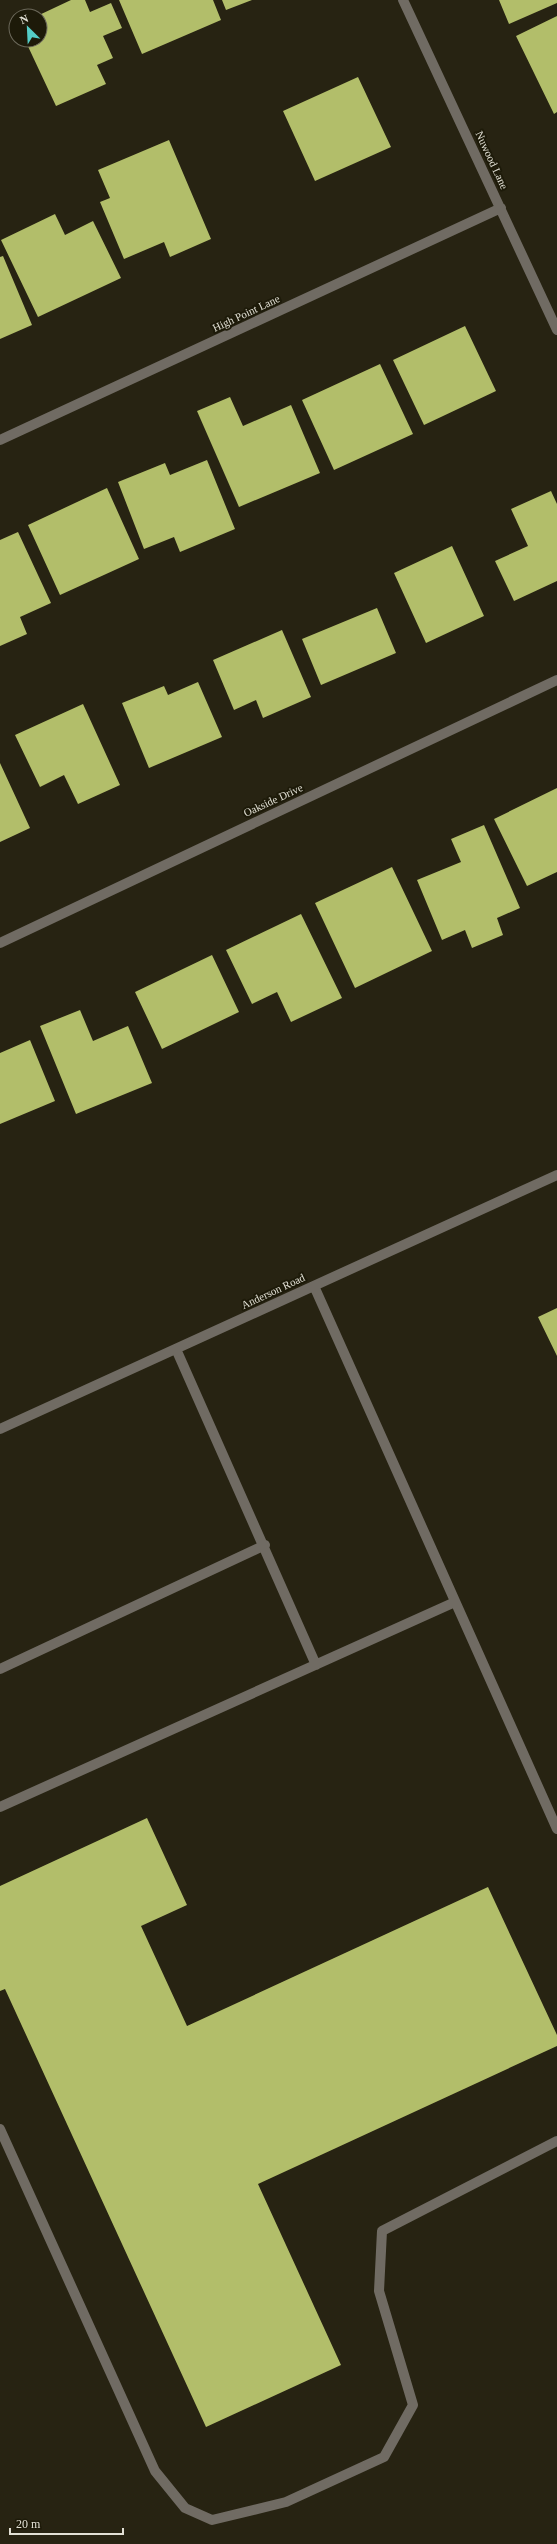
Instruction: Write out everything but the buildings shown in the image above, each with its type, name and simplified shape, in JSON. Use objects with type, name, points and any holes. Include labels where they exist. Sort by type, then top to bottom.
[{"type":"street","name":"Nuwood Lane","points":[[403,0],[557,330]]},
{"type":"street","name":"High Point Lane","points":[[0,440],[501,208]]},
{"type":"street","name":"Oakside Drive","points":[[0,943],[557,680]]},
{"type":"street","name":"Anderson Road","points":[[0,1430],[557,1175]]},
{"type":"street","points":[[314,1286],[557,1829]]},
{"type":"street","points":[[176,1349],[265,1545],[316,1664]]},
{"type":"street","points":[[0,1669],[265,1545]]},
{"type":"street","points":[[0,1808],[455,1602]]},
{"type":"street","points":[[0,2129],[155,2471],[185,2508],[212,2520],[286,2502],[384,2457],[413,2405],[379,2291],[382,2231],[557,2141]]}]
